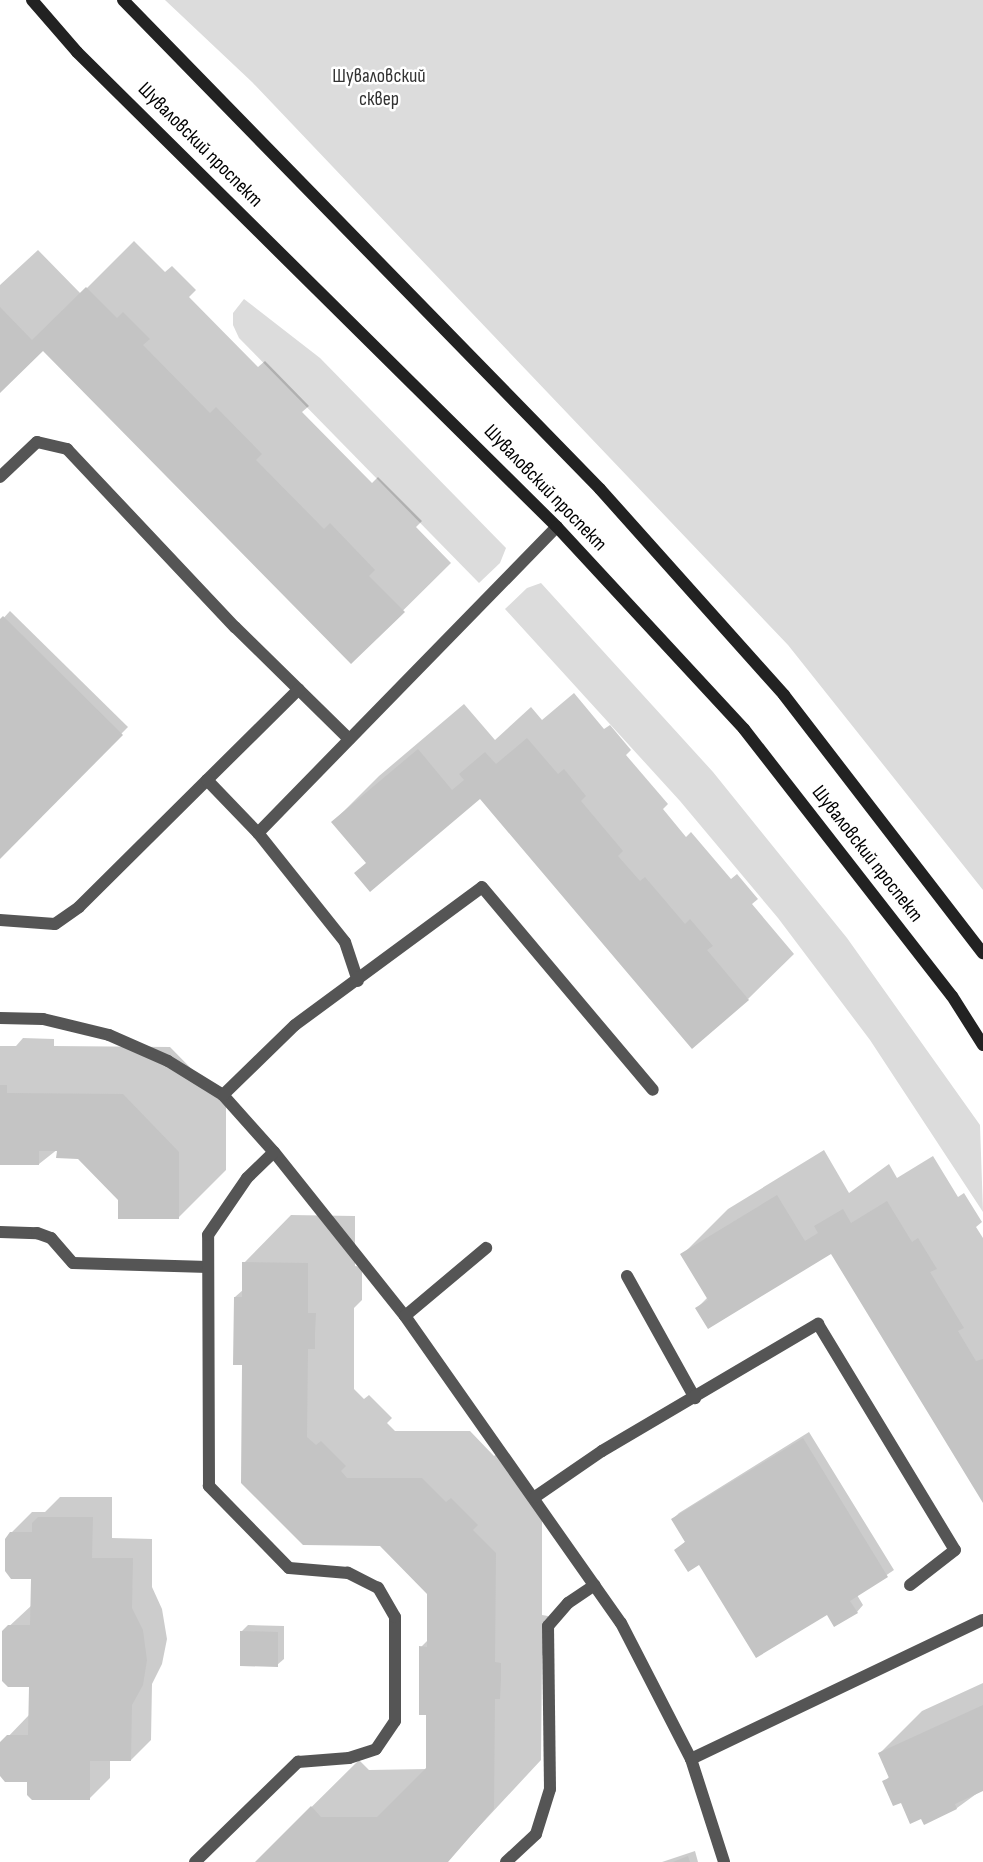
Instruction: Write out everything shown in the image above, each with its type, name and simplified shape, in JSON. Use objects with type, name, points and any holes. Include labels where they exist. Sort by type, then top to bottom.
[{"type":"street","name":"Шуваловский проспект","points":[[32,0],[77,52],[557,526],[744,729],[952,996],[983,1045]]},
{"type":"street","name":"Шуваловский проспект","points":[[123,0],[600,489],[784,695],[983,953]]},
{"type":"lane","points":[[0,477],[37,442],[67,449],[349,739]]},
{"type":"lane","points":[[258,833],[557,526]]},
{"type":"lane","points":[[0,920],[55,924],[79,907],[299,689]]},
{"type":"lane","points":[[207,780],[258,833],[345,942],[358,981]]},
{"type":"lane","points":[[223,1095],[295,1025],[358,981],[482,887],[653,1090]]},
{"type":"lane","points":[[0,1018],[43,1019],[109,1035],[168,1061],[223,1095],[274,1152],[405,1316],[535,1497],[621,1623],[691,1759],[724,1862]]},
{"type":"lane","points":[[195,1862],[298,1762],[349,1758],[376,1749],[395,1721],[396,1617],[378,1588],[348,1573],[289,1568],[209,1486],[208,1235],[247,1178],[274,1152]]},
{"type":"lane","points":[[0,1232],[37,1233],[51,1238],[73,1263],[208,1267]]},
{"type":"lane","points":[[405,1316],[486,1248]]},
{"type":"lane","points":[[627,1276],[695,1398]]},
{"type":"lane","points":[[535,1497],[602,1450],[819,1324],[955,1550],[910,1585]]},
{"type":"lane","points":[[506,1862],[536,1834],[550,1789],[548,1626],[568,1603],[595,1585]]},
{"type":"lane","points":[[691,1759],[983,1620]]},
{"type":"green space","name":"Шуваловский сквер","points":[[165,0],[983,0],[983,890],[788,645],[252,82]]},
{"type":"green space","points":[[244,299],[320,358],[506,548],[500,563],[479,583],[239,338],[233,325],[233,313]]},
{"type":"green space","points":[[541,583],[713,772],[847,938],[980,1125],[983,1212],[870,1040],[778,918],[680,801],[505,609],[527,588]]},
{"type":"building","points":[[86,287],[117,318],[123,312],[150,339],[143,345],[210,413],[216,407],[262,454],[256,460],[324,529],[330,523],[375,570],[369,576],[405,612],[351,664],[43,351],[0,393],[0,307],[32,340]]},
{"type":"building","points":[[3,616],[123,735],[0,859],[0,619]]},
{"type":"building","points":[[527,738],[558,774],[564,769],[586,796],[581,801],[623,851],[618,856],[640,881],[645,877],[685,924],[690,919],[713,946],[707,950],[749,1000],[692,1049],[480,799],[370,892],[354,873],[366,863],[331,822],[418,749],[452,790],[464,780],[459,774],[485,752],[496,764]]},
{"type":"building","points":[[0,1085],[7,1085],[7,1093],[123,1094],[179,1152],[179,1219],[118,1219],[118,1200],[78,1159],[56,1158],[57,1151],[39,1151],[39,1165],[0,1165]]},
{"type":"building","points":[[777,1195],[805,1241],[818,1233],[814,1226],[843,1209],[851,1223],[887,1201],[912,1242],[918,1238],[937,1269],[930,1272],[964,1328],[958,1331],[976,1361],[983,1359],[983,1503],[831,1254],[708,1329],[695,1308],[708,1300],[680,1254]]},
{"type":"building","points":[[242,1262],[308,1263],[308,1313],[316,1313],[315,1349],[308,1349],[307,1437],[316,1445],[321,1441],[346,1466],[341,1471],[347,1478],[422,1478],[446,1502],[451,1498],[478,1525],[473,1530],[496,1553],[495,1662],[501,1663],[501,1679],[500,1699],[495,1699],[494,1809],[448,1862],[255,1862],[311,1806],[321,1817],[377,1817],[426,1768],[426,1715],[419,1715],[419,1646],[427,1647],[427,1594],[380,1546],[303,1545],[241,1483],[242,1365],[233,1365],[234,1297],[242,1297]]},
{"type":"building","points":[[803,1438],[888,1577],[850,1601],[858,1613],[834,1627],[827,1615],[756,1658],[699,1565],[688,1572],[674,1550],[685,1542],[671,1519]]},
{"type":"building","points":[[38,1517],[93,1517],[92,1558],[133,1558],[132,1608],[143,1630],[147,1660],[143,1685],[132,1705],[131,1761],[90,1761],[90,1800],[32,1800],[27,1795],[27,1782],[5,1782],[0,1776],[0,1742],[7,1735],[28,1735],[29,1687],[8,1687],[2,1681],[2,1631],[8,1625],[30,1625],[31,1579],[11,1579],[5,1571],[5,1539],[10,1532],[32,1532],[32,1523]]},
{"type":"building","points":[[240,1631],[278,1632],[278,1667],[240,1666]]},
{"type":"building","points":[[983,1705],[983,1791],[955,1804],[957,1809],[924,1825],[921,1819],[910,1824],[901,1803],[893,1806],[882,1781],[889,1778],[878,1753]]},
{"type":"building","points":[[688,1856],[690,1862],[673,1862]]}]
